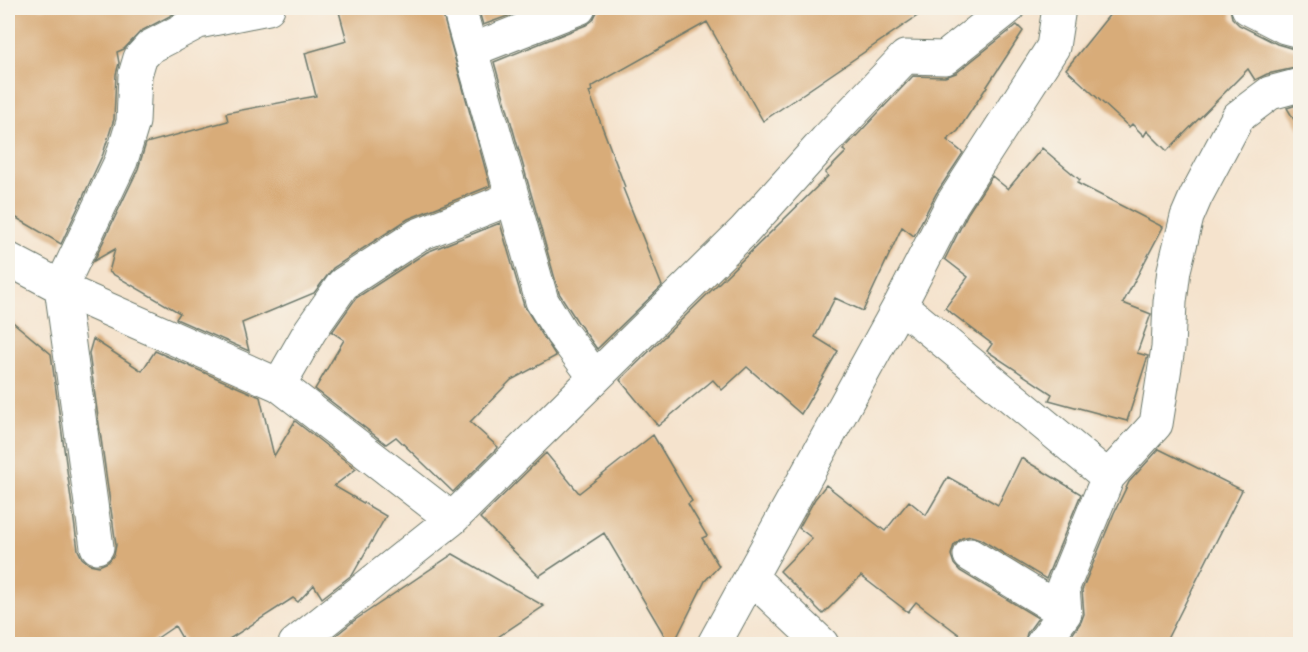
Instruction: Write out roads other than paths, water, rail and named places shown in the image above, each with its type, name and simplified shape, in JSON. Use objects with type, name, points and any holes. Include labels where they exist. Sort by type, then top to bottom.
[{"type":"street","points":[[96,547],[61,287],[121,161],[133,122],[135,75],[140,58],[150,47],[198,22],[268,8]]},
{"type":"street","points":[[459,8],[542,302],[595,377]]},
{"type":"street","points":[[472,50],[579,8]]},
{"type":"street","points":[[295,645],[452,519],[744,231],[905,57],[945,58],[1008,8]]},
{"type":"street","points":[[714,645],[900,305],[952,204],[1053,47],[1059,8]]},
{"type":"street","points":[[1248,8],[1285,27],[1300,31]]},
{"type":"street","points":[[1042,645],[1065,613],[1063,587],[1108,477],[1156,424],[1168,348],[1174,270],[1187,217],[1196,196],[1238,117],[1270,93],[1300,85]]},
{"type":"street","points":[[279,385],[310,331],[343,284],[417,235],[512,198]]},
{"type":"street","points":[[8,259],[61,287],[279,385],[452,519]]},
{"type":"street","points":[[900,305],[1108,477]]},
{"type":"street","points":[[970,555],[1065,613]]},
{"type":"street","points":[[752,577],[822,645]]}]
